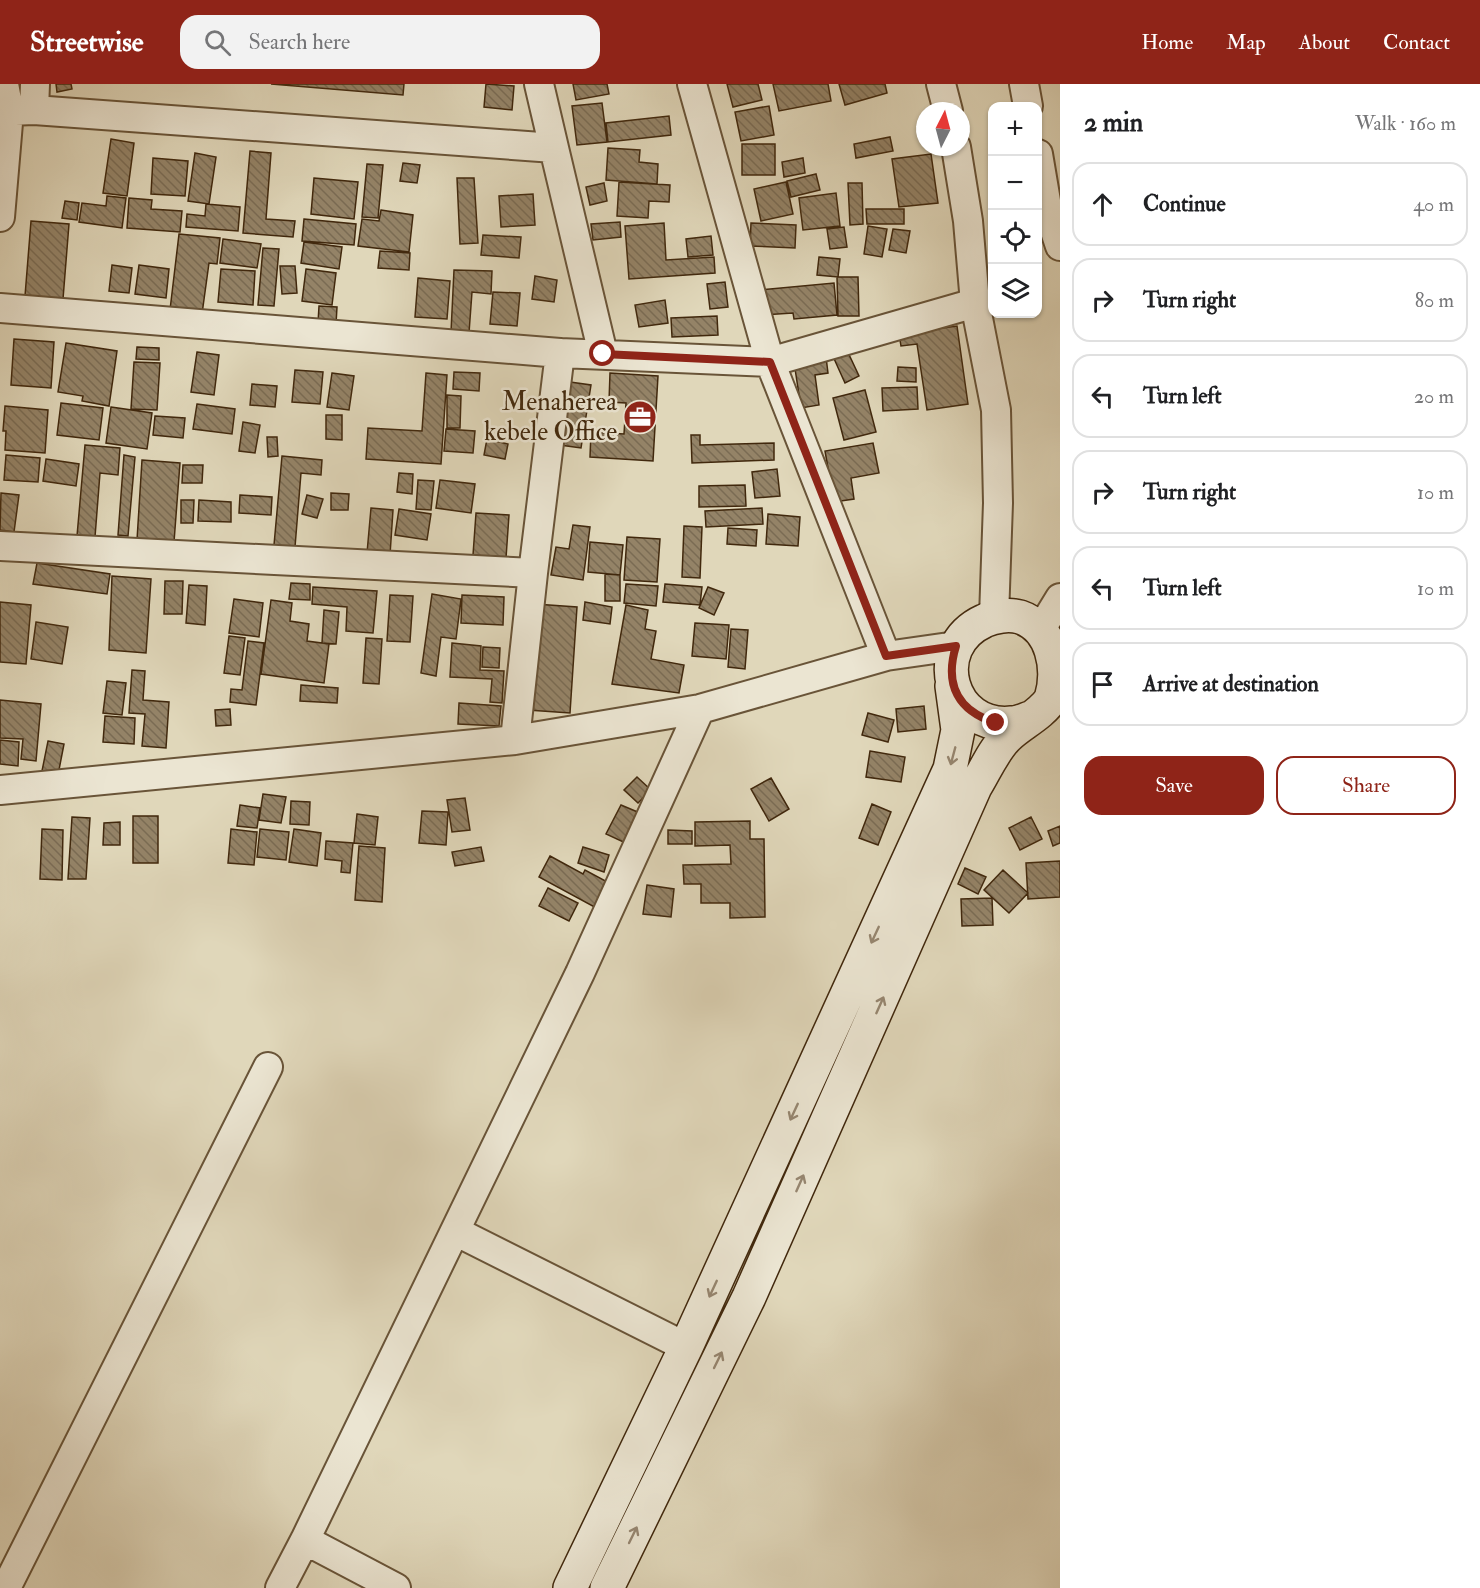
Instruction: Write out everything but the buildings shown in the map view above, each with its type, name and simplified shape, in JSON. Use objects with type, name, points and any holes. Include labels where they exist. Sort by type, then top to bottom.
[{"type":"main road","points":[[570,1588],[686,1347],[950,769],[958,730],[951,678],[951,662],[956,646],[972,627],[994,617],[1019,617],[1049,634],[1057,653],[1060,677],[1051,699],[1041,714],[1006,737],[975,787],[749,1297],[607,1588]]},
{"type":"main road","points":[[951,678],[966,708],[980,718],[996,723],[1013,723],[1041,714]]},
{"type":"street","points":[[539,84],[603,354]]},
{"type":"street","points":[[692,84],[770,362],[886,656]]},
{"type":"street","points":[[941,84],[946,102]]},
{"type":"street","points":[[1024,84],[1027,102]]},
{"type":"street","points":[[0,217],[20,97],[554,148]]},
{"type":"street","points":[[957,156],[968,221],[975,303],[996,410],[998,503],[994,617]]},
{"type":"street","points":[[1038,156],[1047,207],[1060,246]]},
{"type":"street","points":[[0,308],[560,353],[770,362],[975,303]]},
{"type":"street","points":[[515,740],[532,573],[560,353]]},
{"type":"street","points":[[0,546],[532,573]]},
{"type":"street","points":[[1049,634],[1060,598]]},
{"type":"street","points":[[0,790],[515,740],[700,709],[886,656],[956,646]]},
{"type":"street","points":[[280,1588],[580,973],[700,709]]},
{"type":"street","points":[[6,1588],[268,1067]]},
{"type":"street","points":[[455,1231],[686,1347]]},
{"type":"street","points":[[305,1540],[396,1588]]},
{"type":"place","name":"Menaherea kebele Office","points":[[640,417]]},
{"type":"route","points":[[603,354],[770,362],[886,656],[956,646],[951,662],[951,678],[957,694],[966,708],[980,718],[996,723]]}]
